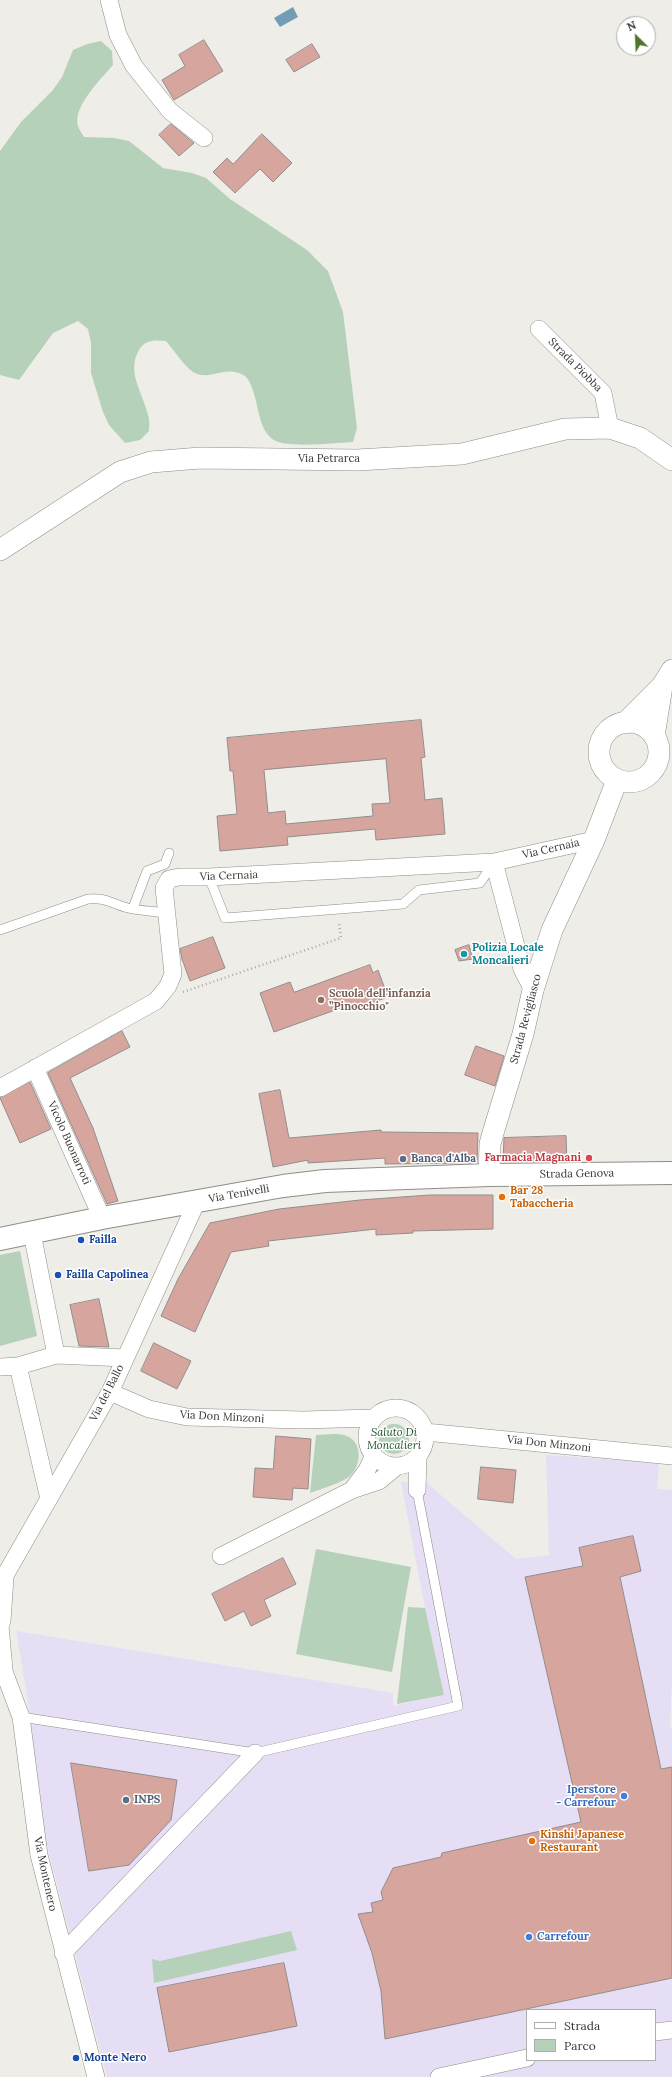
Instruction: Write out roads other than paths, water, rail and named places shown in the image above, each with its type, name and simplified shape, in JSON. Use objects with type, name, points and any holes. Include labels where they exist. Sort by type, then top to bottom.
[{"type":"main road","name":"Strada Genova","points":[[485,1175],[672,1173]]},
{"type":"main road","name":"Via Tenivelli","points":[[0,1239],[102,1218],[283,1186],[325,1181],[485,1175]]},
{"type":"street","points":[[109,0],[118,35],[134,66],[170,111],[204,138]]},
{"type":"street","name":"Strada Piobba","points":[[539,329],[603,393],[610,428]]},
{"type":"street","name":"Via Petrarca","points":[[0,550],[120,472],[151,462],[200,458],[357,460],[462,454],[564,429],[610,428],[640,438],[672,460]]},
{"type":"street","points":[[625,723],[667,678]]},
{"type":"street","points":[[662,743],[642,725],[625,723],[616,726],[608,731],[602,739],[599,748],[603,767],[609,775],[617,780],[635,782],[650,773],[656,766],[662,743],[667,678]]},
{"type":"street","name":"Strada Revigliasco","points":[[485,1175],[493,1132],[523,1034],[533,990],[552,930],[594,840],[617,780]]},
{"type":"street","name":"Via Cernaia","points":[[2,1082],[35,1068],[156,1001],[168,986],[173,974],[164,888],[169,879],[179,877],[209,877],[494,862],[594,840]]},
{"type":"street","points":[[494,862],[522,970],[533,990]]},
{"type":"street","name":"Vicolo Buonarroti","points":[[35,1068],[102,1218]]},
{"type":"street","name":"Via del Ballo","points":[[2,1581],[110,1392],[197,1201]]},
{"type":"street","points":[[32,1233],[56,1355]]},
{"type":"street","points":[[0,1367],[18,1366],[56,1355],[125,1358]]},
{"type":"street","points":[[18,1366],[49,1499]]},
{"type":"street","name":"Via Don Minzoni","points":[[110,1392],[149,1408],[187,1417],[373,1418]]},
{"type":"street","points":[[220,1556],[352,1490],[379,1481],[398,1467],[413,1462],[418,1457],[426,1441],[422,1423],[416,1416],[404,1409],[389,1408],[380,1412],[373,1418],[367,1431],[366,1438],[368,1448],[374,1457],[387,1466],[398,1467],[417,1490]]},
{"type":"street","points":[[338,1419],[366,1438]]},
{"type":"street","name":"Via Don Minzoni","points":[[425,1432],[672,1456]]},
{"type":"street","points":[[352,1490],[367,1470],[374,1457]]},
{"type":"street","points":[[417,1490],[418,1457]]},
{"type":"street","name":"Via Montenero","points":[[2,1581],[0,1620],[2,1665],[21,1717],[39,1855],[96,2077]]},
{"type":"street","points":[[63,1953],[255,1753]]},
{"type":"street","points":[[656,2032],[672,2030]]},
{"type":"street","points":[[439,2077],[526,2058]]},
{"type":"lane","points":[[133,908],[147,871],[165,864],[169,854]]},
{"type":"lane","points":[[209,877],[225,918],[403,904],[419,890],[480,882],[494,862]]},
{"type":"lane","points":[[0,930],[88,899],[103,898],[133,908],[166,913]]},
{"type":"lane","points":[[21,1717],[255,1753],[458,1706],[417,1490]]},
{"type":"water","points":[[293,7],[298,17],[280,27],[274,18]]},
{"type":"place","name":"Polizia Locale Moncalieri","points":[[464,954]]},
{"type":"place","name":"Scuola dell’infanzia ”Pinocchio\"","points":[[321,1000]]},
{"type":"place","name":"Farmacia Magnani","points":[[589,1158]]},
{"type":"place","name":"Banca d'Alba","points":[[403,1159]]},
{"type":"place","name":"Bar 28 Tabaccheria","points":[[502,1197]]},
{"type":"place","name":"Failla","points":[[81,1240]]},
{"type":"place","name":"Failla Capolinea","points":[[58,1275]]},
{"type":"place","name":"Iperstore - Carrefour","points":[[624,1796]]},
{"type":"place","name":"INPS","points":[[126,1800]]},
{"type":"place","name":"Kinshi Japanese Restaurant","points":[[532,1841]]},
{"type":"place","name":"Carrefour","points":[[529,1937]]},
{"type":"place","name":"Monte Nero","points":[[76,2058]]},
{"type":"park label","name":"Saluto Di Moncalieri","points":[[394,1439]]}]
